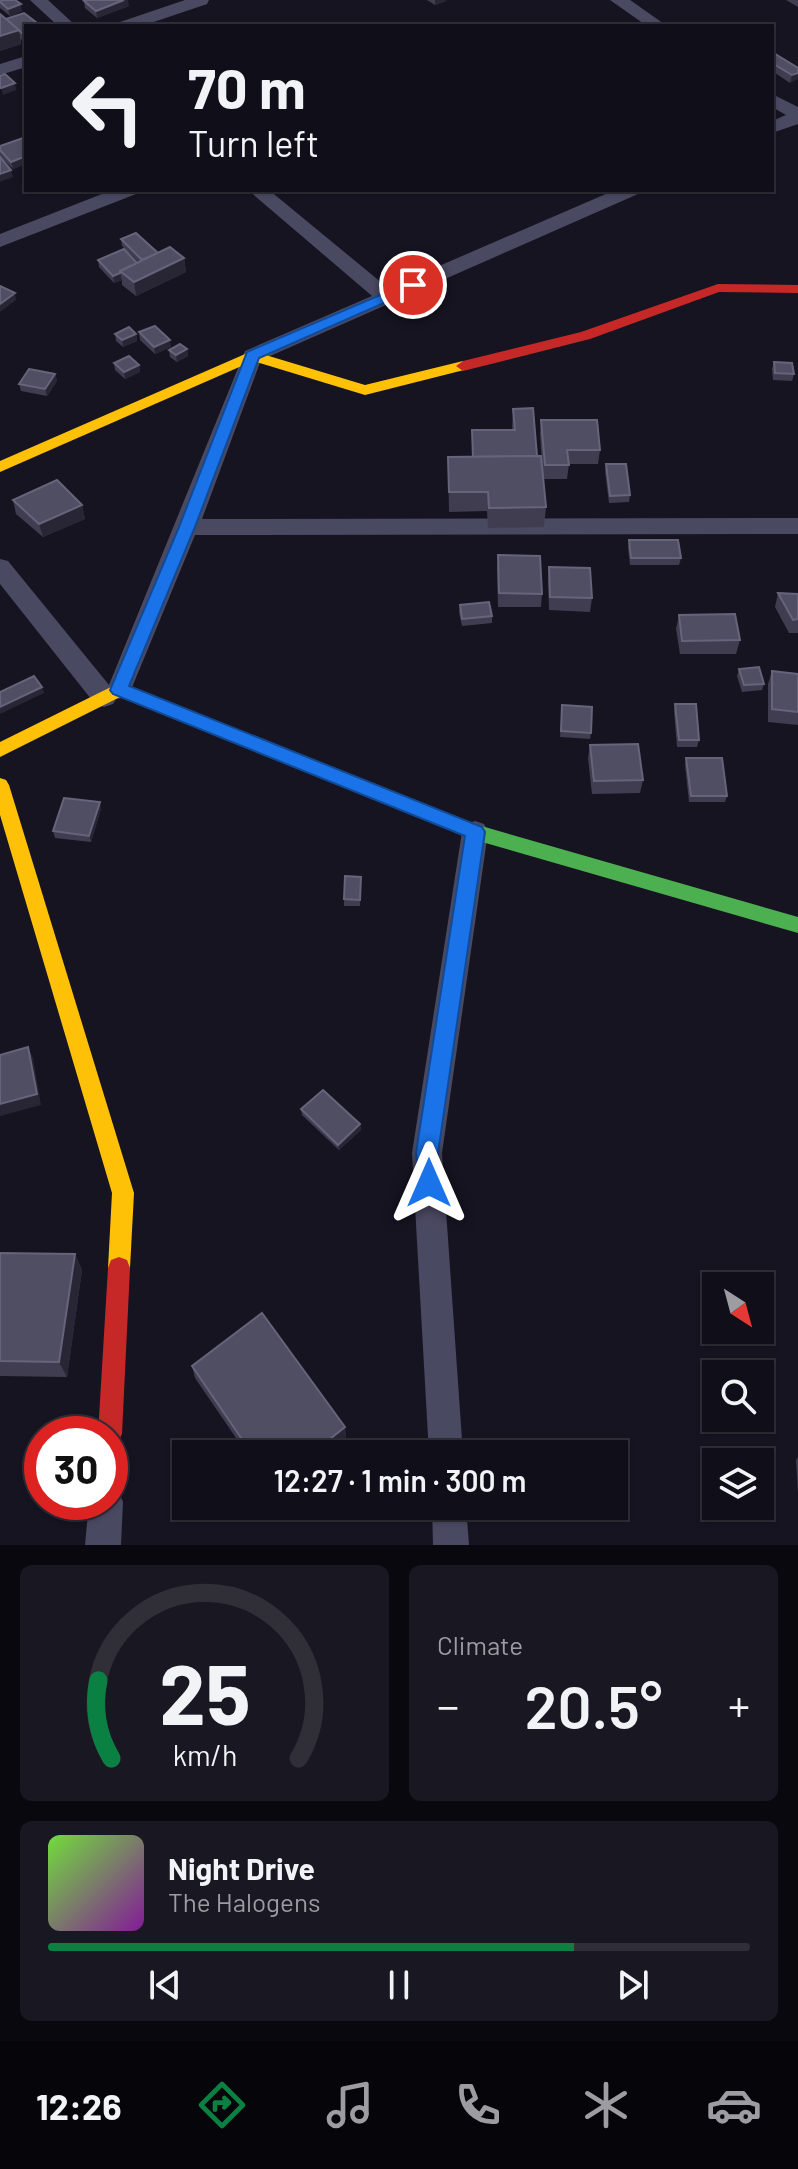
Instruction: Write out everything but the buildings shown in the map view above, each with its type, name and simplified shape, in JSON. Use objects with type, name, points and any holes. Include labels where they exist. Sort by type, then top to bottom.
[{"type":"street","points":[[38,0],[66,24]]},
{"type":"street","points":[[132,24],[201,0]]},
{"type":"street","points":[[618,0],[656,24]]},
{"type":"street","points":[[0,70],[24,62]]},
{"type":"street","points":[[774,100],[798,116]]},
{"type":"street","points":[[774,127],[798,116]]},
{"type":"street","points":[[0,241],[124,192]]},
{"type":"street","points":[[259,192],[386,297]]},
{"type":"street","points":[[0,467],[626,192]]},
{"type":"street","points":[[252,356],[365,390],[585,336],[718,288],[798,289]]},
{"type":"street","points":[[0,750],[112,693],[187,527],[252,356]]},
{"type":"street","points":[[187,527],[798,526]]},
{"type":"street","points":[[0,567],[112,693],[475,832],[798,925]]},
{"type":"street","points":[[0,785],[123,1193],[111,1416]]},
{"type":"street","points":[[445,1440],[427,1153],[475,832]]},
{"type":"street","points":[[103,1545],[105,1520]]},
{"type":"street","points":[[450,1520],[451,1545]]},
{"type":"traffic: fast","points":[[348,781],[475,832],[798,925]]},
{"type":"traffic: slow","points":[[0,467],[252,356],[365,390],[463,366]]},
{"type":"traffic: slow","points":[[0,750],[119,690],[348,781]]},
{"type":"traffic: slow","points":[[0,785],[123,1193],[119,1268]]},
{"type":"traffic: jam","points":[[463,366],[585,336],[718,288],[798,289]]},
{"type":"traffic: jam","points":[[111,1416],[119,1268]]},
{"type":"route","points":[[413,285],[252,356],[187,527],[119,690],[475,832],[427,1153],[429,1183]]}]
